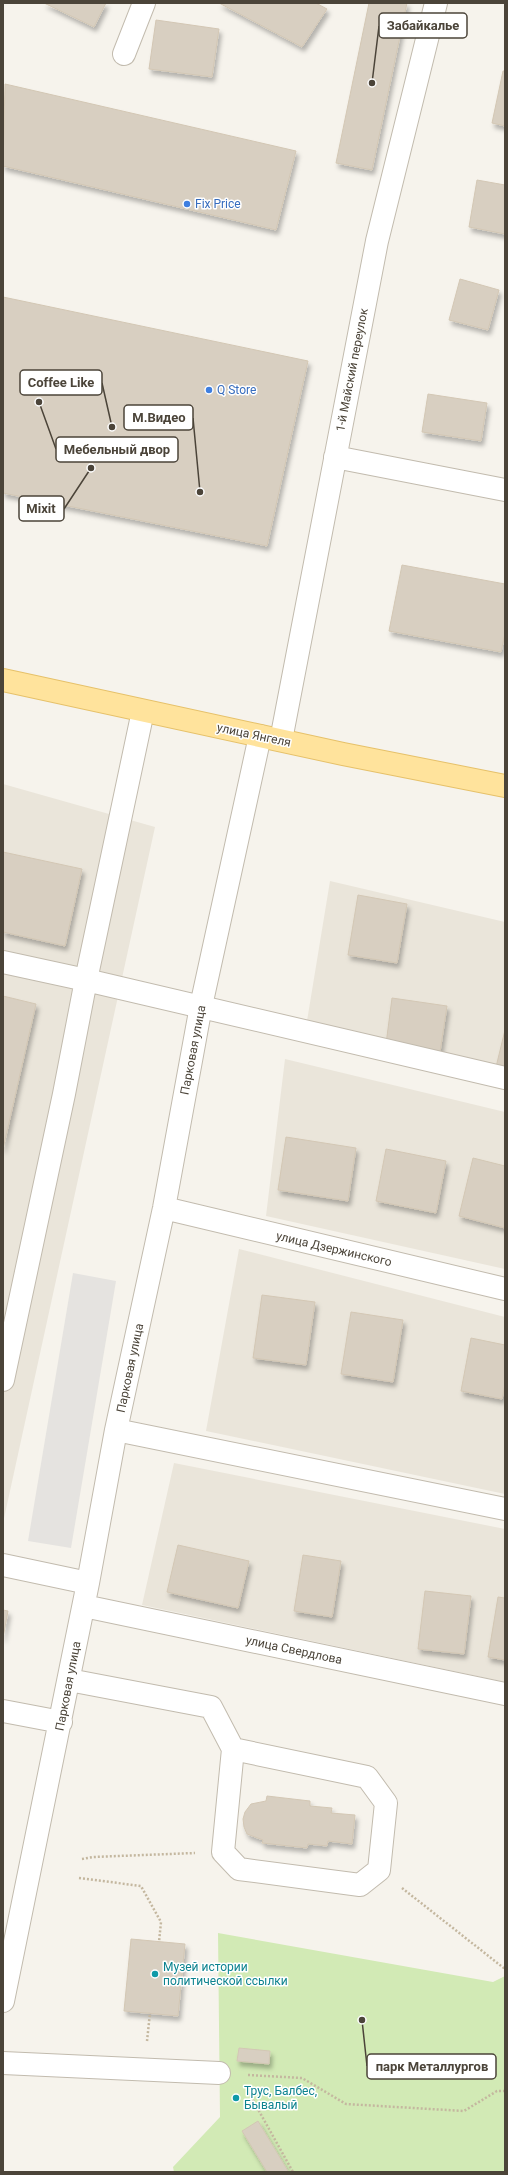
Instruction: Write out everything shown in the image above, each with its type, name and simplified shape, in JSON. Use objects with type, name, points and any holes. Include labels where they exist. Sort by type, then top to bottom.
[{"type":"main road","name":"улица Янгеля","points":[[3,680],[270,738],[505,786]]},
{"type":"street","points":[[124,54],[144,3]]},
{"type":"street","name":"1-й Майский переулок","points":[[270,738],[335,457],[377,241],[436,3]]},
{"type":"street","points":[[335,457],[505,490]]},
{"type":"street","points":[[3,1380],[143,711]]},
{"type":"street","name":"Парковая улица","points":[[3,2001],[84,1606],[116,1430],[164,1208],[201,1006],[270,738]]},
{"type":"street","points":[[3,962],[201,1006],[505,1078]]},
{"type":"street","name":"улица Дзержинского","points":[[164,1208],[505,1289]]},
{"type":"street","points":[[116,1430],[505,1509]]},
{"type":"street","points":[[3,1565],[88,1583]]},
{"type":"street","name":"улица Свердлова","points":[[84,1606],[505,1694]]},
{"type":"street","points":[[69,1680],[211,1707],[233,1749],[223,1852],[239,1869],[360,1885],[379,1870],[386,1803],[367,1777],[233,1749]]},
{"type":"street","points":[[3,1711],[61,1722]]},
{"type":"street","points":[[3,2063],[229,2074]]},
{"type":"path","points":[[82,1859],[93,1857],[223,1852]]},
{"type":"path","points":[[379,1870],[505,1970]]},
{"type":"path","points":[[80,1878],[141,1886],[161,1922],[160,1942]]},
{"type":"path","points":[[146,2048],[150,2013]]},
{"type":"path","points":[[229,2074],[302,2078],[346,2104],[464,2110],[497,2091],[505,2091]]},
{"type":"path","points":[[229,2074],[293,2172]]},
{"type":"shaded area","points":[[3,784],[155,827],[3,1523]]},
{"type":"shaded area","points":[[330,881],[505,922],[505,1068],[307,1021]]},
{"type":"shaded area","points":[[285,1059],[505,1112],[505,1269],[266,1216]]},
{"type":"shaded area","points":[[239,1249],[505,1317],[505,1494],[206,1431]]},
{"type":"shaded area","points":[[73,1273],[116,1281],[71,1548],[28,1541]]},
{"type":"shaded area","points":[[174,1463],[505,1529],[505,1682],[142,1605]]},
{"type":"green space","points":[[218,1933],[493,1982],[505,1976],[505,2172],[174,2172],[173,2167],[220,2117]]},
{"type":"building","points":[[44,3],[106,3],[94,27]]},
{"type":"building","points":[[219,3],[316,3],[327,9],[302,47]]},
{"type":"building","points":[[369,3],[407,3],[372,170],[336,163]]},
{"type":"building","points":[[156,20],[219,29],[212,77],[149,69]]},
{"type":"building","points":[[503,71],[505,71],[505,126],[492,123]]},
{"type":"building","points":[[5,84],[296,151],[276,230],[3,166]]},
{"type":"building","points":[[477,180],[505,185],[505,234],[469,227]]},
{"type":"building","points":[[460,279],[499,290],[488,330],[449,320]]},
{"type":"building","points":[[3,297],[308,361],[267,546],[3,493]]},
{"type":"building","points":[[428,394],[487,403],[481,441],[422,432]]},
{"type":"building","points":[[402,565],[505,584],[505,634],[501,652],[389,631]]},
{"type":"building","points":[[3,852],[82,869],[65,946],[3,932]]},
{"type":"building","points":[[358,895],[407,904],[397,963],[348,955]]},
{"type":"building","points":[[3,996],[36,1004],[3,1149]]},
{"type":"building","points":[[392,998],[447,1006],[440,1052],[386,1044]]},
{"type":"building","points":[[505,1030],[505,1069],[496,1067]]},
{"type":"building","points":[[286,1137],[356,1148],[348,1201],[278,1190]]},
{"type":"building","points":[[386,1149],[446,1161],[436,1213],[376,1201]]},
{"type":"building","points":[[473,1158],[505,1166],[505,1228],[459,1216]]},
{"type":"building","points":[[262,1295],[315,1302],[306,1365],[253,1358]]},
{"type":"building","points":[[351,1312],[403,1320],[393,1382],[341,1374]]},
{"type":"building","points":[[471,1338],[505,1345],[505,1385],[502,1399],[461,1391]]},
{"type":"building","points":[[178,1545],[249,1561],[238,1608],[167,1592]]},
{"type":"building","points":[[303,1555],[341,1561],[332,1617],[294,1611]]},
{"type":"building","points":[[425,1591],[471,1596],[464,1654],[418,1649]]},
{"type":"building","points":[[498,1597],[505,1598],[505,1660],[488,1657]]},
{"type":"building","points":[[3,1610],[8,1611],[3,1638]]},
{"type":"building","points":[[267,1796],[310,1801],[310,1806],[332,1808],[331,1813],[355,1815],[352,1844],[328,1841],[327,1846],[308,1844],[307,1848],[262,1843],[263,1840],[247,1834],[243,1819],[245,1812],[251,1804],[266,1801]]},
{"type":"building","points":[[131,1939],[185,1944],[178,2016],[124,2011]]},
{"type":"building","points":[[239,2048],[270,2051],[269,2064],[237,2061]]},
{"type":"building","points":[[258,2121],[288,2171],[287,2172],[267,2172],[242,2131]]},
{"type":"place","name":"Забайкалье","points":[[372,83]]},
{"type":"place","name":"Fix Price","points":[[187,204]]},
{"type":"place","name":"Q Store","points":[[209,390]]},
{"type":"place","name":"Мебельный двор","points":[[39,402]]},
{"type":"place","name":"Coffee Like","points":[[112,427]]},
{"type":"place","name":"Mixit","points":[[91,468]]},
{"type":"place","name":"М.Видео","points":[[200,492]]},
{"type":"place","name":"Музей истории политической ссылки","points":[[155,1974]]},
{"type":"place","name":"парк Металлургов","points":[[362,2020]]},
{"type":"place","name":"Трус, Балбес, Бывалый","points":[[236,2098]]}]
